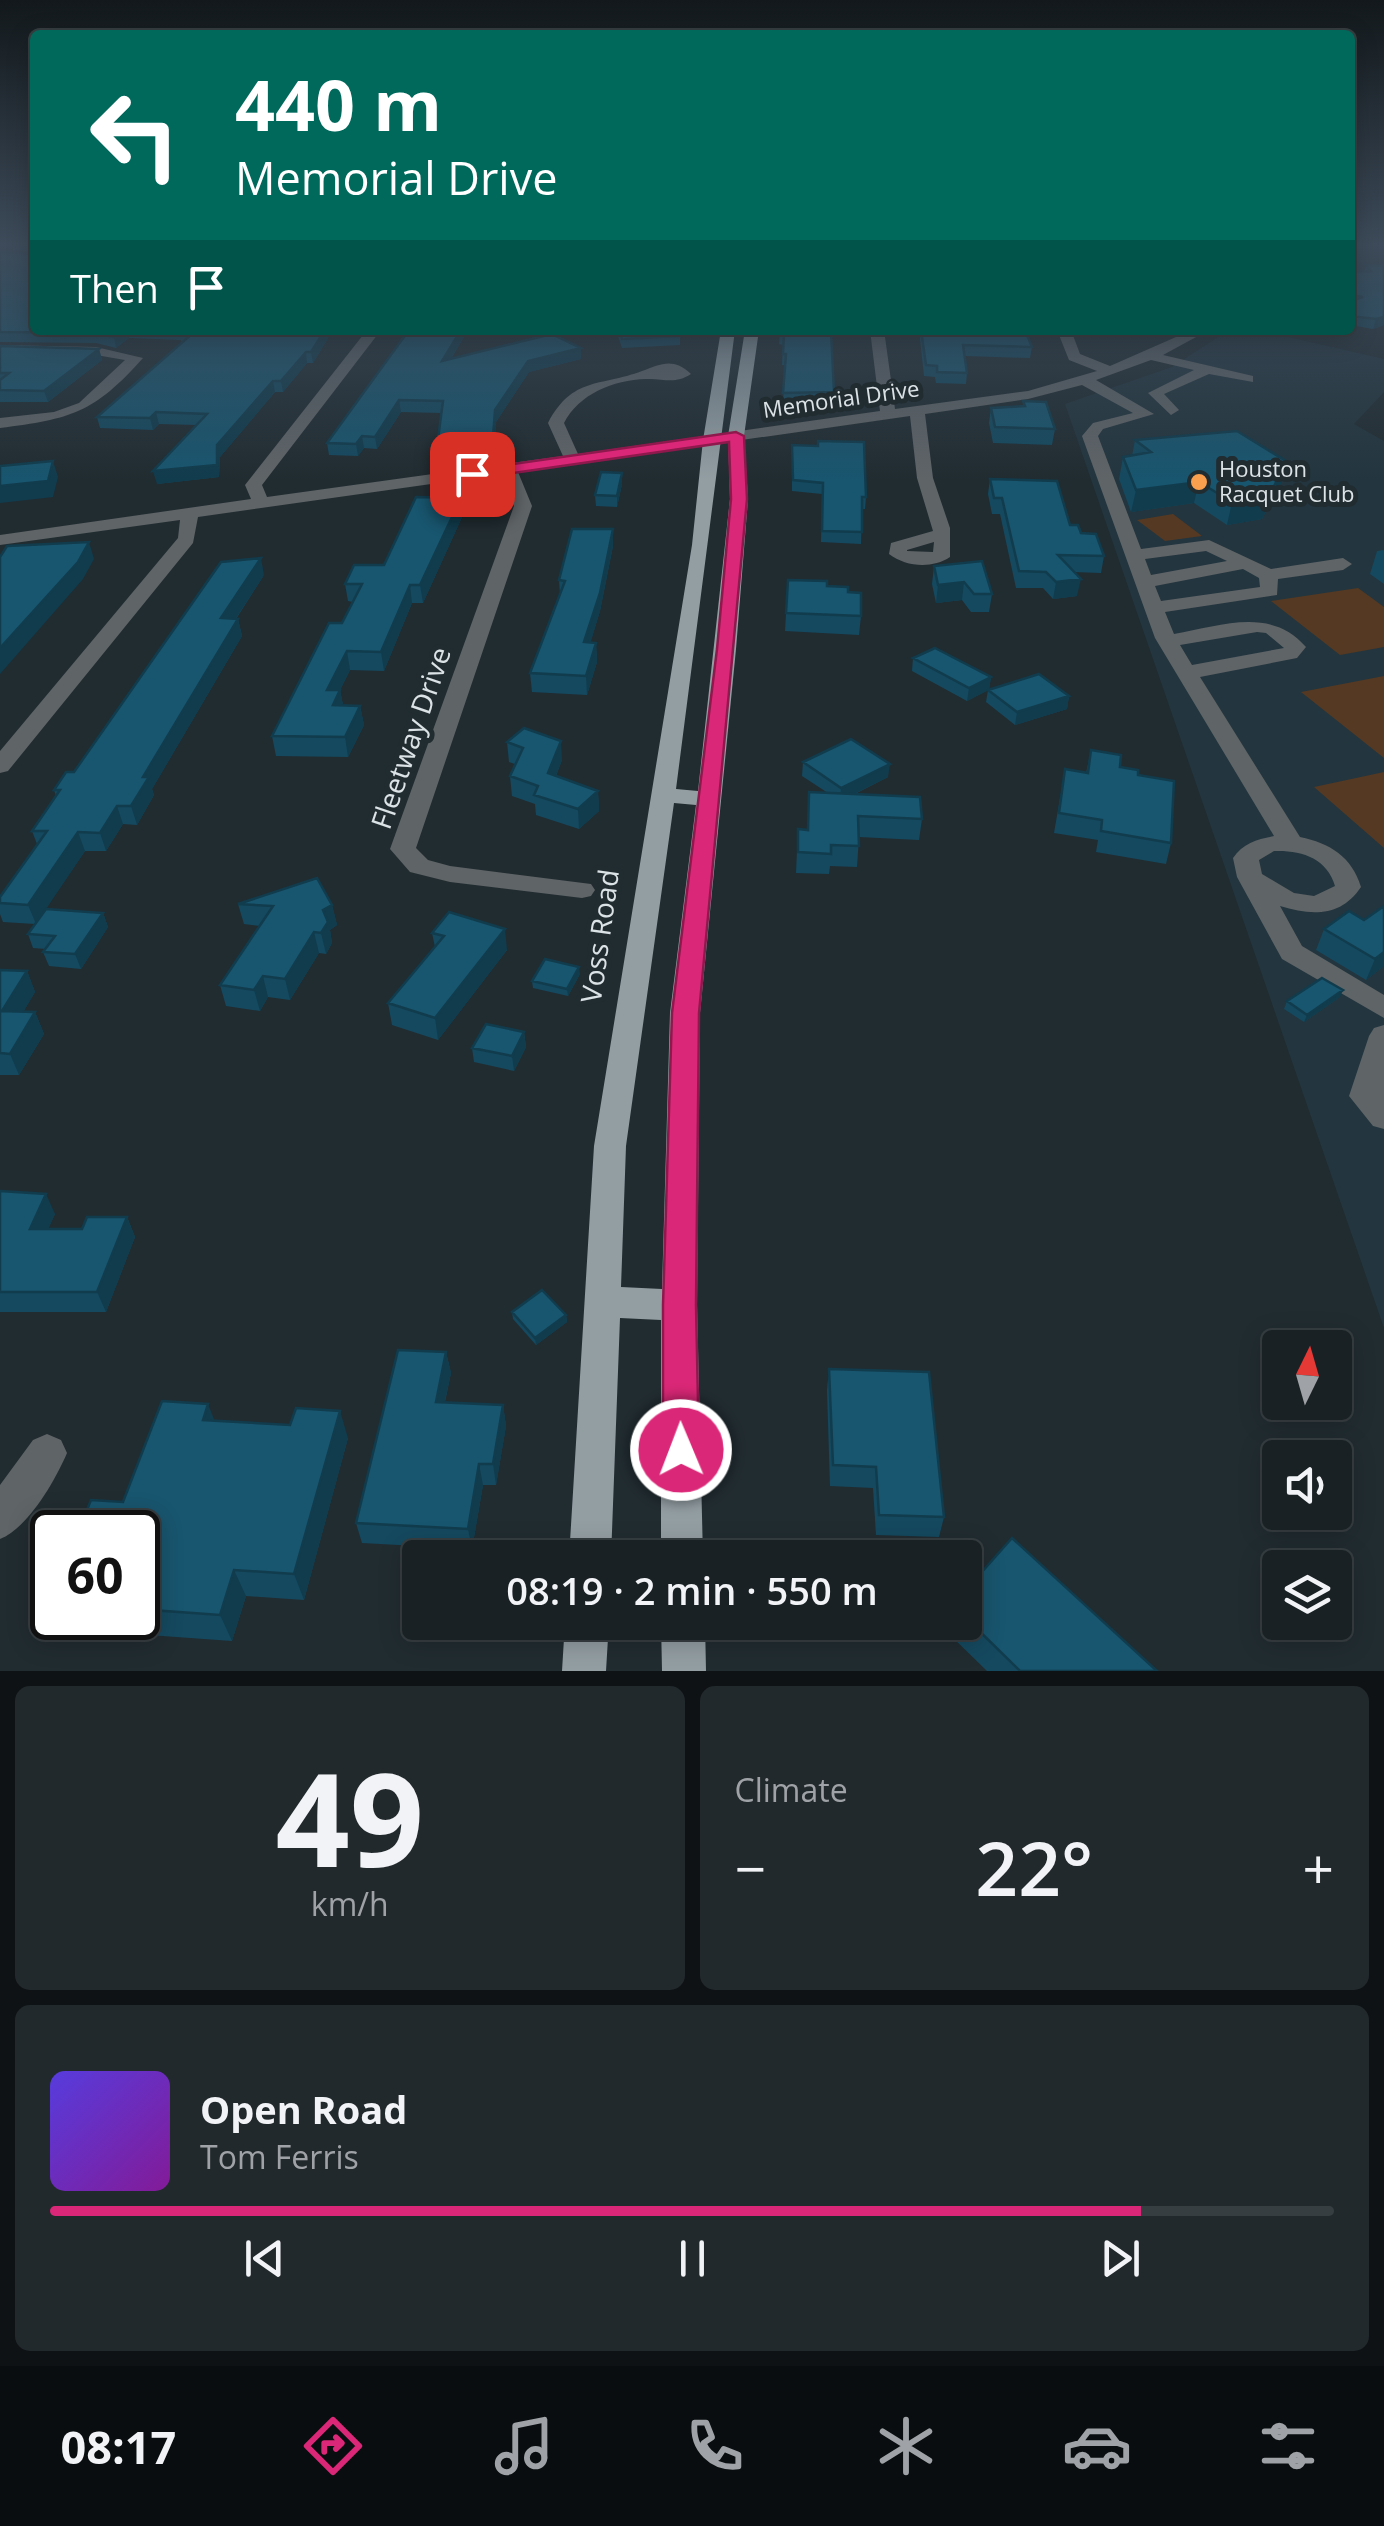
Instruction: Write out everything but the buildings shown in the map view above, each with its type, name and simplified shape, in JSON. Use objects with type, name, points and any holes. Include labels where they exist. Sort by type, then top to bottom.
[{"type":"main road","name":"Voss Road","points":[[682,1540],[679,1305],[686,1013],[739,499],[724,438],[728,335]]},
{"type":"main road","name":"Voss Road","points":[[591,1540],[610,1146],[685,647],[724,438],[751,335]]},
{"type":"main road","points":[[685,647],[726,649]]},
{"type":"main road","points":[[660,795],[709,798]]},
{"type":"main road","points":[[602,1302],[679,1305]]},
{"type":"main road","points":[[584,1671],[586,1640]]},
{"type":"main road","points":[[683,1640],[684,1671]]},
{"type":"street","points":[[261,503],[254,485],[370,335]]},
{"type":"street","points":[[878,335],[888,416]]},
{"type":"street","points":[[1066,335],[1074,351],[1095,359],[1112,372]]},
{"type":"street","name":"Memorial Drive","points":[[0,540],[917,412],[1112,372],[1192,335]]},
{"type":"street","points":[[0,349],[96,351],[136,358],[84,406],[56,416],[0,423]]},
{"type":"street","points":[[1152,356],[1248,379]]},
{"type":"street","points":[[1171,410],[1155,393],[1204,371]]},
{"type":"street","points":[[572,460],[556,422],[568,401],[602,384],[649,374]]},
{"type":"street","points":[[1076,382],[1128,418],[1138,440]]},
{"type":"street","points":[[917,412],[924,474],[942,534]]},
{"type":"street","points":[[1128,418],[1098,426],[1090,436],[1167,642],[1291,843]]},
{"type":"street","name":"Fleetway Drive","points":[[508,469],[523,506],[403,849],[420,866],[450,874],[582,890]]},
{"type":"street","points":[[0,766],[188,539],[190,514]]},
{"type":"street","points":[[1135,555],[1209,545],[1268,574],[1343,564]]},
{"type":"street","points":[[1145,582],[1247,563]]},
{"type":"street","points":[[1154,608],[1270,591],[1268,574]]},
{"type":"street","points":[[1167,642],[1257,626],[1272,628],[1296,647],[1290,654],[1186,673]]},
{"type":"street","points":[[1250,877],[1290,901],[1322,904],[1344,894],[1347,878],[1342,868],[1320,852],[1276,842],[1252,850],[1246,867],[1250,877],[1292,952],[1384,1008]]},
{"type":"street","points":[[1384,1036],[1365,1096],[1384,1117]]},
{"type":"street","points":[[0,1519],[46,1453]]},
{"type":"shaded area","name":"Houston Racquet Club","points":[[1221,335],[1280,335],[1384,359],[1384,392],[1354,424],[1384,441],[1384,1328],[1065,404],[1172,367]]},
{"type":"shaded area","points":[[1173,514],[1202,536],[1165,541],[1137,520]]},
{"type":"shaded area","points":[[1358,588],[1384,607],[1384,647],[1340,655],[1271,601]]},
{"type":"shaded area","points":[[1384,676],[1384,758],[1301,692]]},
{"type":"shaded area","points":[[1384,772],[1384,848],[1314,787]]},
{"type":"place","name":"Houston Racquet Club","points":[[1199,482]]},
{"type":"route","points":[[472,474],[736,436],[739,499],[686,1013],[679,1305],[681,1450]]}]
